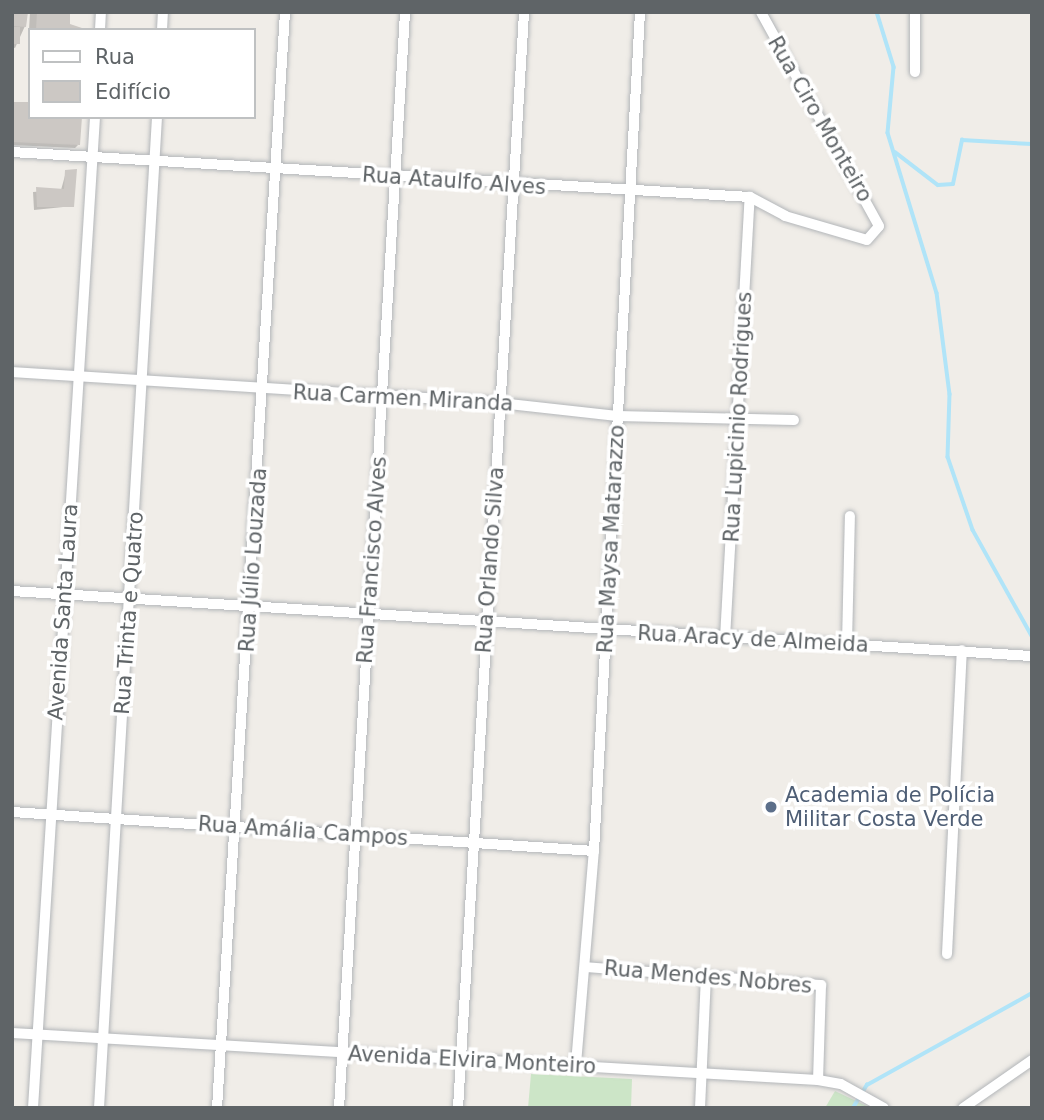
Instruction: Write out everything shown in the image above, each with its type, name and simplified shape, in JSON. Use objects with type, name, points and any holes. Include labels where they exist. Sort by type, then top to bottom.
[{"type":"street","name":"Rua Júlio Louzada","points":[[217,1108],[238,827],[248,607],[267,390],[275,168],[285,12]]},
{"type":"street","name":"Rua Francisco Alves","points":[[339,1108],[405,12]]},
{"type":"street","name":"Rua Orlando Silva","points":[[458,1108],[470,843],[515,187],[524,12]]},
{"type":"street","name":"Rua Maysa Matarazzo","points":[[576,1064],[594,851],[640,12]]},
{"type":"street","name":"Rua Ciro Monteiro","points":[[761,12],[880,226]]},
{"type":"street","points":[[915,12],[915,72]]},
{"type":"street","name":"Avenida Santa Laura","points":[[33,1108],[96,119]]},
{"type":"street","name":"Rua Trinta e Quatro","points":[[99,1108],[113,819],[132,598],[157,119]]},
{"type":"street","name":"Rua Ataulfo Alves","points":[[12,152],[275,168],[515,187],[750,197],[839,236],[867,240],[880,226]]},
{"type":"street","name":"Rua Lupicinio Rodrigues","points":[[724,638],[750,197]]},
{"type":"street","name":"Rua Carmen Miranda","points":[[12,372],[382,398],[500,402],[617,416],[738,423],[794,420]]},
{"type":"street","points":[[847,644],[850,516]]},
{"type":"street","name":"Rua Aracy de Almeida","points":[[12,591],[486,624],[962,650],[1031,659]]},
{"type":"street","points":[[947,954],[962,650]]},
{"type":"street","name":"Rua Amália Campos","points":[[12,812],[594,851]]},
{"type":"street","name":"Rua Mendes Nobres","points":[[586,967],[821,985],[818,1080]]},
{"type":"street","points":[[700,1108],[699,1075],[706,977]]},
{"type":"street","points":[[12,1032],[102,1039]]},
{"type":"street","name":"Avenida Elvira Monteiro","points":[[102,1039],[343,1054],[576,1064],[699,1075],[818,1080],[841,1084],[879,1104]]},
{"type":"street","points":[[963,1108],[1032,1060]]},
{"type":"green space","points":[[531,1074],[632,1079],[631,1108],[528,1108]]},
{"type":"green space","points":[[835,1091],[871,1108],[825,1108]]},
{"type":"building","points":[[12,12],[28,12],[26,27],[12,26]]},
{"type":"building","points":[[37,12],[70,12],[70,24],[82,28],[36,28]]},
{"type":"building","points":[[12,27],[20,27],[20,44],[12,44]]},
{"type":"building","points":[[12,102],[28,102],[28,119],[82,119],[80,145],[12,142]]},
{"type":"building","points":[[77,169],[74,207],[37,207],[36,187],[64,189],[65,170]]},
{"type":"waterway","points":[[877,12],[894,67],[888,133],[937,293],[950,394],[948,457],[973,530],[1032,636]]},
{"type":"waterway","points":[[895,152],[938,185],[953,184],[962,140],[1032,144]]},
{"type":"waterway","points":[[853,1108],[867,1085],[1032,993]]},
{"type":"place","name":"Academia de Polícia Militar Costa Verde","points":[[771,807]]}]
